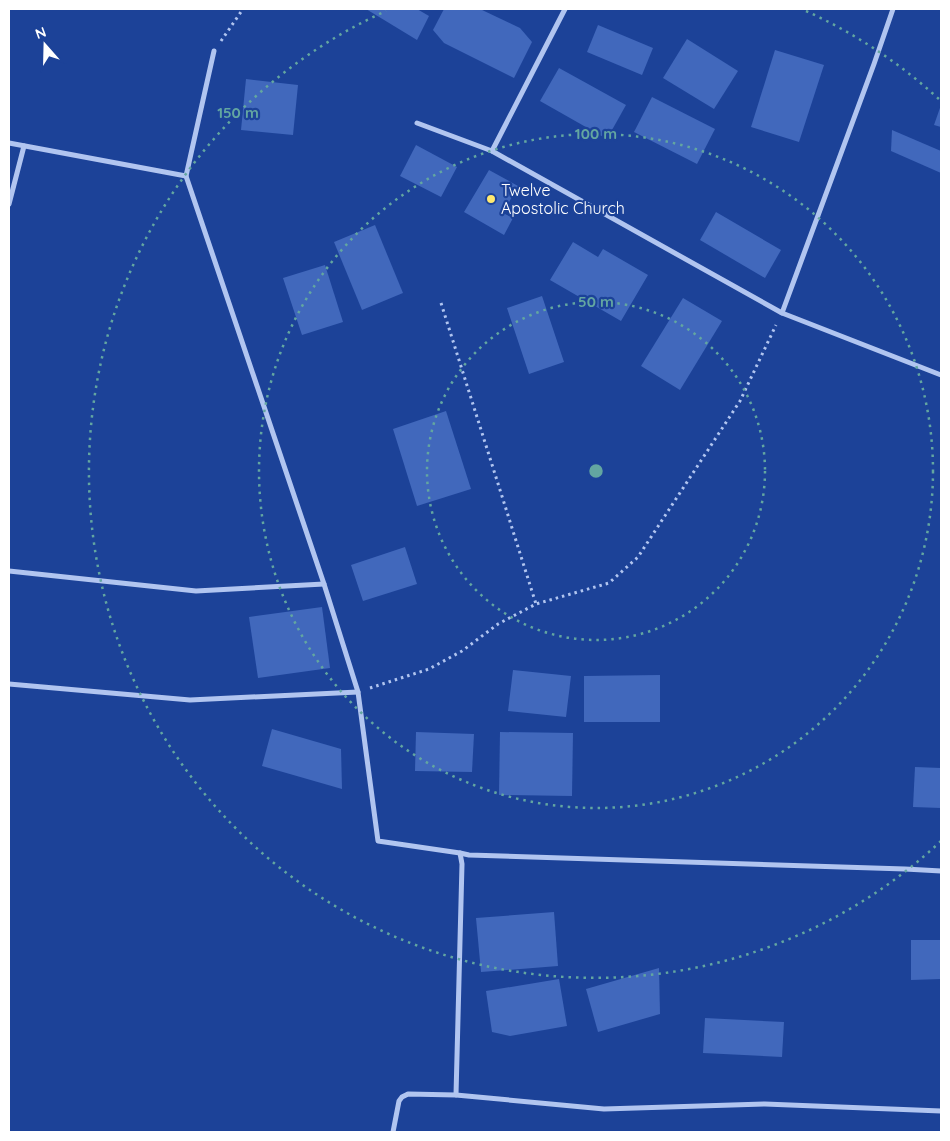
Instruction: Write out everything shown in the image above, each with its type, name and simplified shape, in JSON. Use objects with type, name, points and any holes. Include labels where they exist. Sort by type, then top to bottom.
[{"type":"street","points":[[492,152],[565,9]]},
{"type":"street","points":[[782,313],[893,9]]},
{"type":"street","points":[[214,51],[186,176],[324,584],[358,692],[378,841],[460,852],[469,855],[941,871]]},
{"type":"street","points":[[417,123],[492,152],[782,313],[941,375]]},
{"type":"street","points":[[9,142],[186,176]]},
{"type":"street","points":[[9,204],[24,146]]},
{"type":"street","points":[[9,571],[196,591],[324,584]]},
{"type":"street","points":[[9,684],[190,700],[358,692]]},
{"type":"street","points":[[456,1095],[462,864],[460,852]]},
{"type":"street","points":[[393,1132],[399,1101],[408,1094],[456,1095],[604,1109],[765,1104],[941,1111]]},
{"type":"path","points":[[214,51],[243,9]]},
{"type":"path","points":[[441,302],[536,604]]},
{"type":"path","points":[[358,692],[429,669],[462,651],[498,624],[536,604],[609,584],[638,557],[740,402],[782,313]]},
{"type":"building","points":[[366,9],[417,9],[429,16],[417,40]]},
{"type":"building","points":[[444,9],[480,9],[520,28],[532,42],[514,78],[444,43],[433,30]]},
{"type":"building","points":[[598,25],[653,48],[642,75],[587,52]]},
{"type":"building","points":[[687,39],[738,71],[714,109],[663,78]]},
{"type":"building","points":[[775,50],[824,65],[799,142],[751,127]]},
{"type":"building","points":[[559,68],[626,105],[607,139],[540,101]]},
{"type":"building","points":[[246,79],[298,85],[293,135],[241,130]]},
{"type":"building","points":[[652,97],[715,129],[697,164],[634,132]]},
{"type":"building","points":[[941,105],[941,127],[934,125]]},
{"type":"building","points":[[892,130],[941,151],[941,173],[891,151]]},
{"type":"building","points":[[416,145],[457,167],[441,197],[400,176]]},
{"type":"building","name":"Twelve Apostolic Church","points":[[489,170],[518,186],[503,213],[513,218],[504,235],[464,212]]},
{"type":"building","points":[[716,212],[781,250],[765,278],[700,240]]},
{"type":"building","points":[[375,225],[403,293],[362,310],[334,242]]},
{"type":"building","points":[[573,242],[598,257],[603,249],[648,275],[621,321],[550,280]]},
{"type":"building","points":[[325,265],[343,322],[302,335],[283,278]]},
{"type":"building","points":[[542,296],[564,362],[529,374],[507,308]]},
{"type":"building","points":[[683,298],[722,321],[680,390],[641,366]]},
{"type":"building","points":[[446,411],[471,489],[417,506],[393,429]]},
{"type":"building","points":[[405,547],[417,584],[363,601],[351,565]]},
{"type":"building","points":[[322,607],[330,668],[258,678],[249,617]]},
{"type":"building","points":[[513,670],[571,676],[566,717],[508,711]]},
{"type":"building","points":[[660,675],[660,722],[584,722],[584,676]]},
{"type":"building","points":[[272,729],[341,749],[342,789],[262,766]]},
{"type":"building","points":[[416,732],[474,734],[472,772],[415,771]]},
{"type":"building","points":[[500,732],[573,733],[572,796],[499,795]]},
{"type":"building","points":[[915,767],[941,768],[941,808],[913,807]]},
{"type":"building","points":[[554,912],[558,966],[481,972],[476,918]]},
{"type":"building","points":[[911,940],[941,940],[941,979],[911,980]]},
{"type":"building","points":[[659,968],[660,1014],[598,1032],[586,989]]},
{"type":"building","points":[[559,979],[567,1026],[510,1036],[492,1032],[486,991]]},
{"type":"building","points":[[705,1018],[784,1022],[782,1057],[703,1053]]},
{"type":"place","name":"Twelve Apostolic Church","points":[[491,199]]}]
